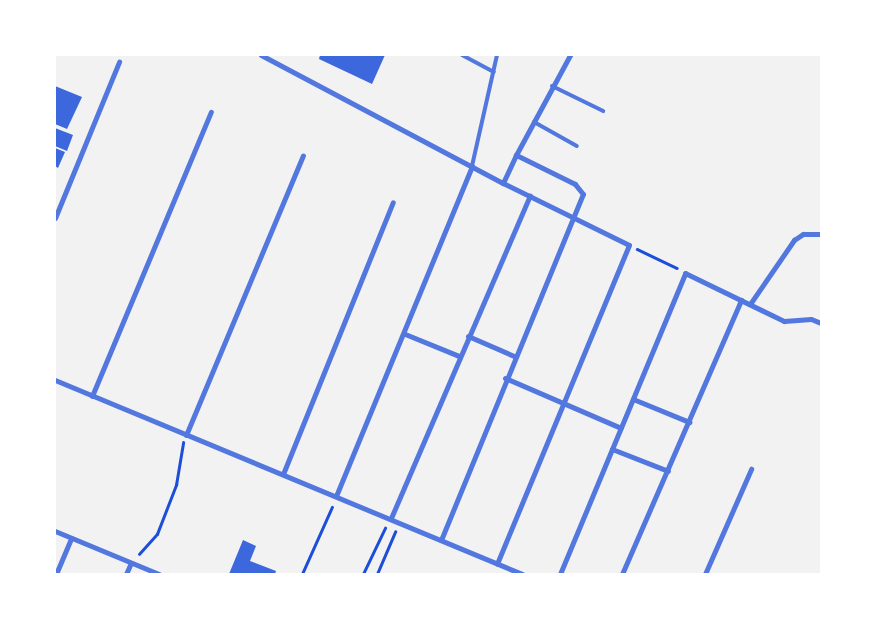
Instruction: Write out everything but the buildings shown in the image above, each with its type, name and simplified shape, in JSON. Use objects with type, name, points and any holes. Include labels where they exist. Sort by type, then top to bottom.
[{"type":"street","points":[[261,55],[503,183],[629,245],[562,402],[497,564]]},
{"type":"street","points":[[503,183],[552,86],[570,55]]},
{"type":"street","points":[[55,218],[119,62]]},
{"type":"street","points":[[92,396],[211,112]]},
{"type":"street","points":[[186,435],[302,155]]},
{"type":"street","points":[[441,540],[514,356],[583,194],[581,188],[516,155]]},
{"type":"street","points":[[336,496],[405,334],[472,166]]},
{"type":"street","points":[[390,518],[530,196]]},
{"type":"street","points":[[283,474],[393,202]]},
{"type":"street","points":[[750,304],[794,240],[803,234],[821,234]]},
{"type":"street","points":[[560,574],[685,273],[784,321],[810,319],[821,323]]},
{"type":"street","points":[[622,574],[741,300]]},
{"type":"street","points":[[405,334],[459,356]]},
{"type":"street","points":[[468,336],[514,356]]},
{"type":"street","points":[[505,378],[621,428]]},
{"type":"street","points":[[55,380],[522,574]]},
{"type":"street","points":[[632,399],[689,422]]},
{"type":"street","points":[[612,449],[668,471]]},
{"type":"street","points":[[705,574],[751,469]]},
{"type":"street","points":[[55,531],[159,574]]},
{"type":"street","points":[[56,574],[71,538]]},
{"type":"street","points":[[126,574],[131,563]]},
{"type":"lane","points":[[462,55],[494,72]]},
{"type":"lane","points":[[472,166],[497,55]]},
{"type":"lane","points":[[552,86],[603,111]]},
{"type":"lane","points":[[534,122],[577,146]]},
{"type":"path","points":[[629,245],[685,273]]},
{"type":"path","points":[[131,563],[157,534],[176,484],[179,456],[186,435]]},
{"type":"path","points":[[302,574],[336,496]]},
{"type":"path","points":[[363,574],[390,518]]},
{"type":"path","points":[[377,574],[399,522]]}]
